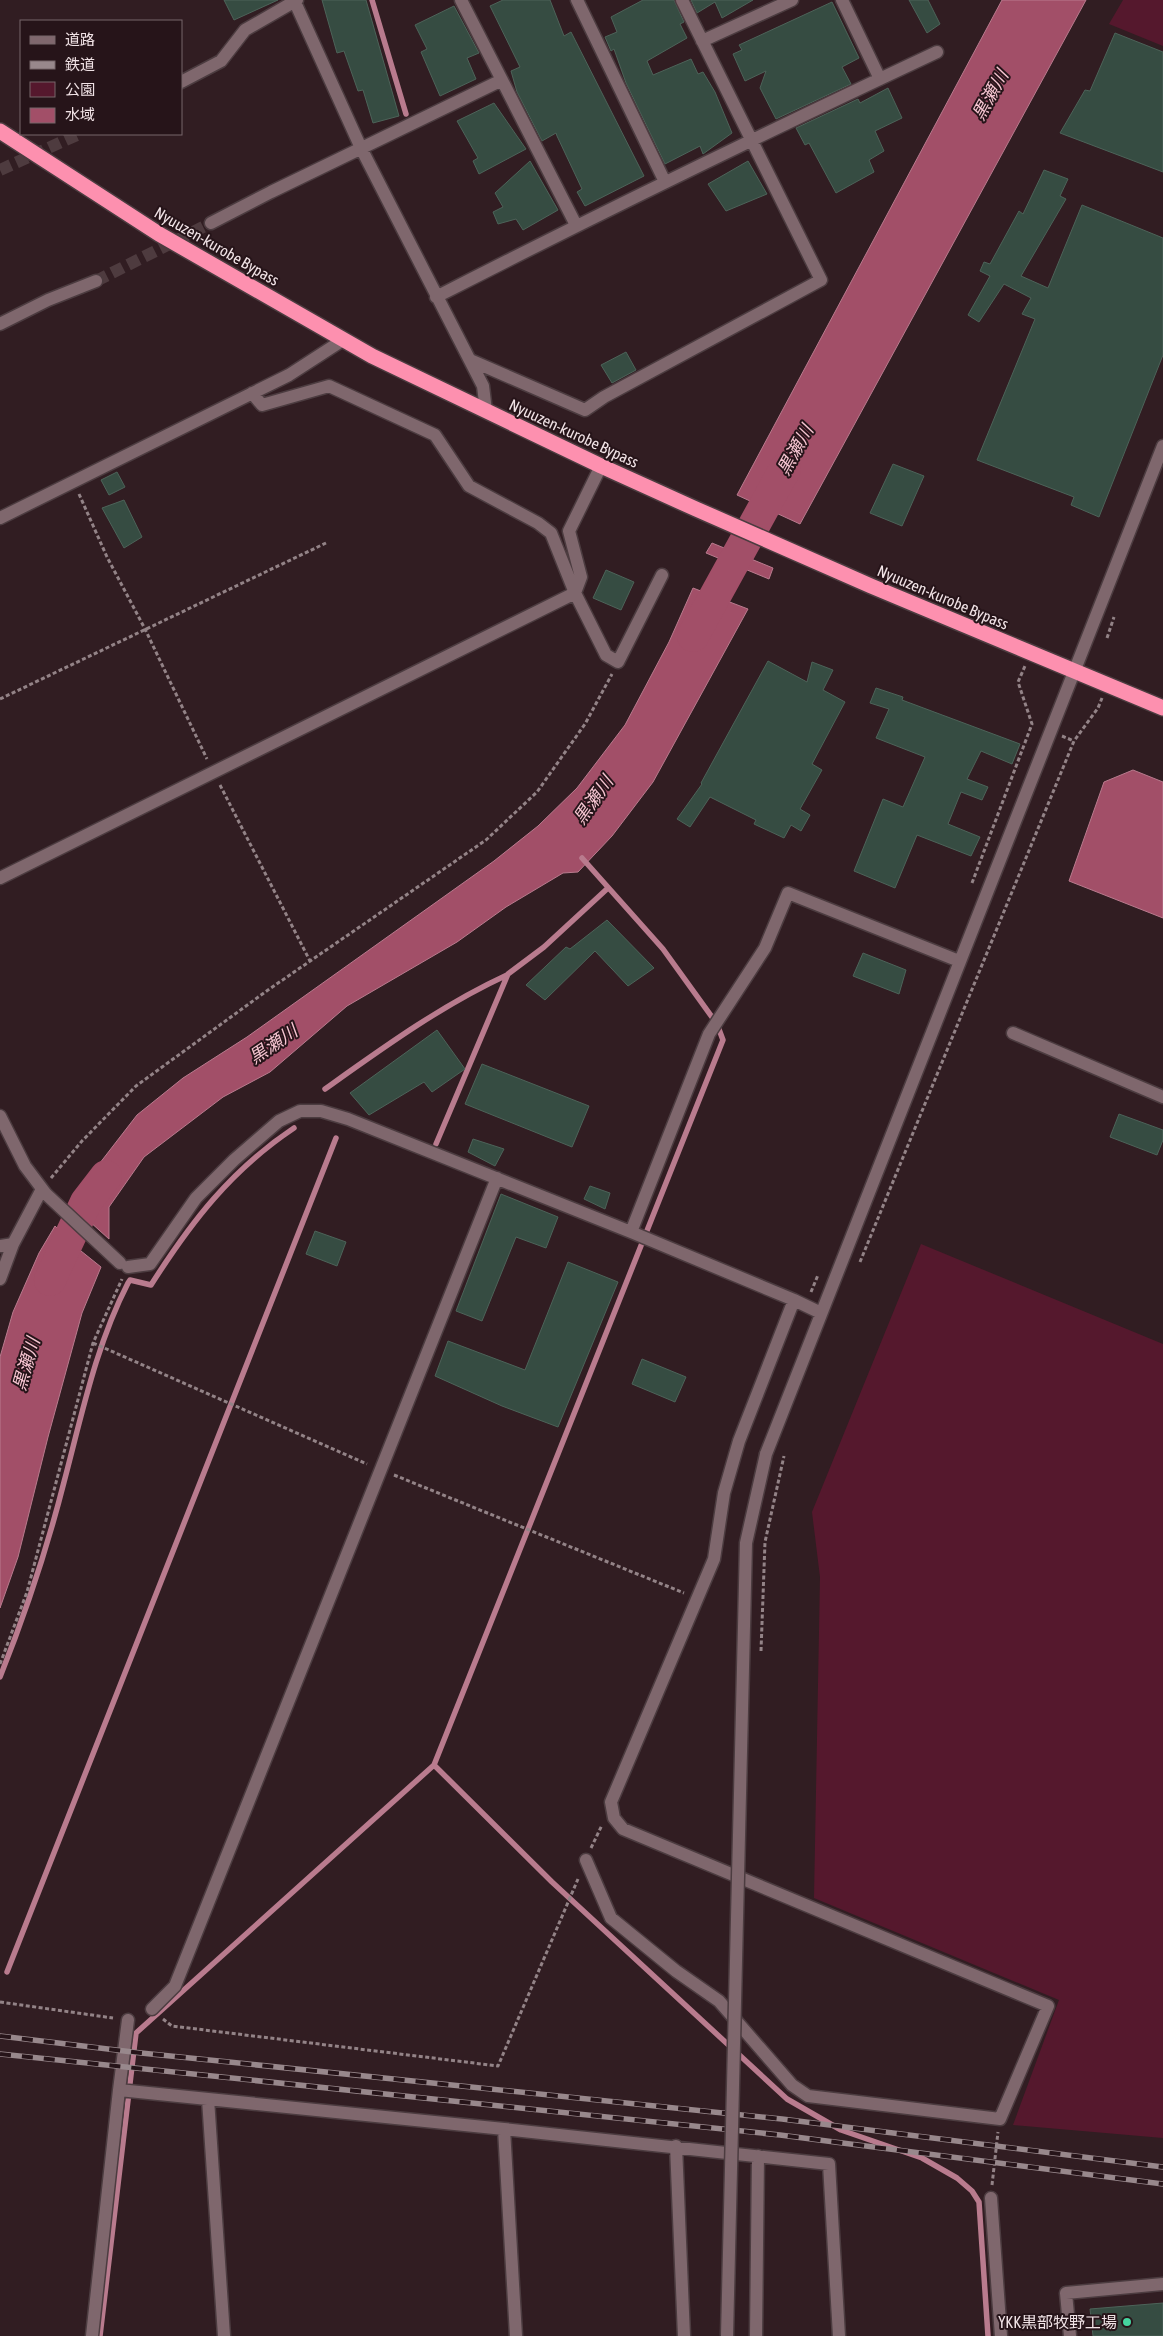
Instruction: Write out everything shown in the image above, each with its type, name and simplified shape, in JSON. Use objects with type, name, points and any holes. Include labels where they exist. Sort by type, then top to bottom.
[{"type":"highway","name":"Nyuuzen-kurobe Bypass","points":[[0,131],[160,234],[343,340],[486,411],[708,514],[1163,708]]},
{"type":"street","points":[[182,81],[221,61],[245,30],[295,0],[361,148],[436,297],[484,386],[486,411]]},
{"type":"street","points":[[461,0],[576,225]]},
{"type":"street","points":[[577,0],[665,182]]},
{"type":"street","points":[[470,360],[585,410],[604,397],[821,280],[682,0]]},
{"type":"street","points":[[702,41],[792,0]]},
{"type":"street","points":[[842,0],[880,79]]},
{"type":"street","points":[[436,297],[576,225],[937,52]]},
{"type":"street","points":[[212,223],[502,80]]},
{"type":"street","points":[[0,324],[48,300],[96,281]]},
{"type":"street","points":[[0,518],[289,375],[343,340]]},
{"type":"street","points":[[252,393],[262,405],[329,386],[435,435],[469,486],[538,522],[551,533],[575,594],[606,655],[618,662],[662,575]]},
{"type":"street","points":[[727,2336],[746,1543],[766,1454],[1163,446]]},
{"type":"street","points":[[0,878],[575,594],[581,577],[569,531],[601,466]]},
{"type":"street","points":[[631,1232],[709,1034],[765,948],[788,893],[959,961]]},
{"type":"street","points":[[1013,1033],[1163,1097]]},
{"type":"street","points":[[0,1116],[24,1166],[44,1192],[124,1265],[150,1264],[196,1198],[234,1160],[280,1121],[300,1112],[321,1111],[348,1119],[497,1178],[821,1312]]},
{"type":"street","points":[[152,2009],[175,1986],[497,1178]]},
{"type":"street","points":[[0,1279],[13,1244],[44,1192]]},
{"type":"street","points":[[0,1246],[13,1244]]},
{"type":"street","points":[[586,1860],[611,1918],[676,1971],[719,2001],[792,2085],[808,2096],[1000,2119],[1048,2006],[622,1829],[614,1818],[611,1802],[714,1559],[724,1493],[739,1441],[794,1300]]},
{"type":"street","points":[[92,2336],[118,2090],[128,2020]]},
{"type":"street","points":[[118,2090],[676,2146],[829,2164],[839,2336]]},
{"type":"street","points":[[208,2099],[224,2336]]},
{"type":"street","points":[[504,2129],[516,2336]]},
{"type":"street","points":[[676,2146],[684,2336]]},
{"type":"street","points":[[756,2336],[758,2156]]},
{"type":"street","points":[[991,2198],[1001,2336]]},
{"type":"street","points":[[1070,2336],[1066,2293],[1163,2284]]},
{"type":"path","points":[[74,482],[107,557],[145,629],[213,772],[310,961]]},
{"type":"path","points":[[0,699],[326,543]]},
{"type":"path","points":[[972,885],[1032,724],[1018,682],[1031,652]]},
{"type":"path","points":[[44,1192],[82,1140],[136,1086],[310,961],[486,840],[537,792],[585,724],[618,662]]},
{"type":"path","points":[[859,1265],[1074,741],[1098,708],[1107,685]]},
{"type":"path","points":[[0,1664],[27,1592],[93,1343],[124,1265]]},
{"type":"path","points":[[808,1300],[818,1274]]},
{"type":"path","points":[[760,1659],[765,1542],[787,1447]]},
{"type":"path","points":[[152,2009],[172,2026],[498,2066],[600,1826],[614,1818]]},
{"type":"path","points":[[0,2002],[128,2020]]},
{"type":"path","points":[[991,2198],[1000,2119]]},
{"type":"green space","points":[[1123,0],[1163,0],[1163,46],[1109,24]]},
{"type":"green space","points":[[921,1244],[1163,1344],[1163,2138],[1013,2125],[1059,2000],[814,1898],[820,1577],[812,1512]]},
{"type":"water","points":[[1002,0],[1086,0],[800,524],[737,495]]},
{"type":"water","points":[[712,543],[773,568],[769,579],[706,553]]},
{"type":"water","points":[[693,588],[748,609],[653,782],[612,836],[578,872],[563,873],[506,907],[457,942],[347,1006],[270,1072],[223,1097],[144,1157],[109,1207],[109,1239],[69,1203],[137,1115],[183,1078],[247,1037],[494,861],[538,826],[577,788],[625,725],[669,642]]},
{"type":"water","points":[[1133,770],[1163,782],[1163,918],[1069,881],[1104,782]]},
{"type":"water","points":[[55,1226],[76,1247],[101,1267],[82,1313],[18,1557],[0,1608],[0,1357],[13,1312],[39,1253]]},
{"type":"building","points":[[224,0],[278,0],[234,20]]},
{"type":"building","points":[[322,0],[366,0],[399,116],[373,123],[363,90],[358,91],[344,51],[337,53]]},
{"type":"building","points":[[503,0],[550,0],[564,36],[571,32],[644,176],[585,206],[577,192],[582,189],[556,133],[542,141],[517,92],[511,71],[520,67],[490,6]]},
{"type":"building","points":[[643,0],[674,0],[684,22],[680,24],[687,38],[647,61],[653,75],[691,59],[698,74],[703,72],[715,92],[732,133],[703,154],[700,146],[665,164],[626,83],[614,49],[611,51],[605,37],[617,32],[611,17]]},
{"type":"building","points":[[691,0],[753,0],[722,18],[715,2],[697,13]]},
{"type":"building","points":[[909,0],[928,0],[940,24],[927,33]]},
{"type":"building","points":[[832,2],[859,58],[842,67],[851,84],[776,119],[760,88],[766,71],[745,81],[733,54],[742,50],[739,45]]},
{"type":"building","points":[[454,6],[479,53],[467,58],[476,79],[440,96],[421,52],[427,49],[415,25]]},
{"type":"building","points":[[1115,33],[1163,52],[1163,172],[1060,133],[1085,90],[1090,91]]},
{"type":"building","points":[[888,88],[902,118],[875,131],[884,151],[869,160],[874,172],[836,193],[809,143],[805,145],[796,128],[858,99],[860,103]]},
{"type":"building","points":[[494,103],[526,149],[479,174],[473,161],[478,158],[457,121]]},
{"type":"building","points":[[530,161],[558,210],[523,230],[516,219],[498,224],[493,212],[503,207],[495,193]]},
{"type":"building","points":[[748,161],[767,194],[726,211],[708,184]]},
{"type":"building","points":[[1044,170],[1068,179],[1060,196],[1066,199],[1021,276],[1048,288],[1082,205],[1163,238],[1163,355],[1099,517],[1071,505],[1074,497],[977,460],[1035,319],[1022,314],[1031,298],[1004,284],[979,322],[968,315],[990,276],[980,271],[984,262],[990,264],[1019,211],[1023,214]]},
{"type":"building","points":[[626,352],[636,370],[612,383],[601,365]]},
{"type":"building","points":[[893,464],[924,476],[902,526],[870,513]]},
{"type":"building","points":[[117,472],[125,487],[109,495],[101,480]]},
{"type":"building","points":[[124,500],[142,537],[124,548],[102,508]]},
{"type":"building","points":[[606,570],[634,582],[621,610],[593,598]]},
{"type":"building","points":[[768,661],[807,682],[812,662],[833,670],[823,690],[845,702],[812,764],[822,770],[800,809],[810,815],[801,831],[791,825],[784,838],[754,824],[756,820],[710,797],[690,827],[677,819],[702,784]]},
{"type":"building","points":[[876,688],[903,697],[902,700],[1020,744],[1012,764],[981,751],[967,779],[988,787],[982,800],[961,792],[948,824],[980,837],[971,856],[917,835],[895,888],[854,871],[883,799],[903,807],[925,757],[876,738],[889,709],[870,703]]},
{"type":"building","points":[[607,920],[654,968],[628,986],[595,951],[545,1000],[526,985],[566,947],[570,949]]},
{"type":"building","points":[[863,953],[906,970],[899,994],[853,976]]},
{"type":"building","points":[[437,1030],[465,1069],[432,1092],[424,1082],[369,1115],[350,1093]]},
{"type":"building","points":[[482,1064],[589,1106],[572,1147],[465,1104]]},
{"type":"building","points":[[1119,1114],[1163,1130],[1163,1140],[1157,1155],[1110,1137]]},
{"type":"building","points":[[473,1139],[504,1149],[495,1166],[468,1152]]},
{"type":"building","points":[[590,1186],[610,1193],[605,1209],[584,1199]]},
{"type":"building","points":[[501,1194],[558,1217],[546,1248],[516,1237],[482,1321],[456,1311]]},
{"type":"building","points":[[315,1231],[346,1242],[337,1266],[306,1254]]},
{"type":"building","points":[[568,1262],[618,1282],[558,1427],[502,1406],[435,1376],[448,1341],[525,1370]]},
{"type":"building","points":[[642,1359],[686,1377],[675,1402],[632,1384]]},
{"type":"building","name":"YKK黒部牧野工場","points":[[1163,2303],[1163,2336],[1093,2336],[1090,2309]]},
{"type":"waterway","points":[[372,0],[406,114]]},
{"type":"waterway","name":"黒瀬川","points":[[693,636],[785,469]]},
{"type":"waterway","points":[[100,2336],[136,2033],[434,1765],[723,1040],[717,1024],[663,949],[582,858]]},
{"type":"waterway","points":[[436,1144],[508,974],[544,947],[608,888]]},
{"type":"waterway","points":[[325,1089],[436,1013],[507,975]]},
{"type":"waterway","points":[[0,1677],[19,1629],[43,1556],[98,1355],[128,1283],[130,1280],[151,1285],[181,1240],[214,1199],[251,1161],[294,1128]]},
{"type":"waterway","points":[[7,1972],[336,1138]]},
{"type":"waterway","name":"黒瀬川","points":[[50,1280],[86,1202],[106,1176]]},
{"type":"waterway","points":[[434,1765],[552,1882],[787,2099],[841,2130],[922,2158],[957,2178],[972,2191],[979,2202],[988,2336]]},
{"type":"tunnel","points":[[0,170],[77,135]]},
{"type":"tunnel","points":[[96,281],[211,223]]},
{"type":"railway","points":[[0,2036],[141,2053],[782,2119],[1163,2167]]},
{"type":"railway","points":[[0,2054],[780,2135],[1163,2184]]},
{"type":"place","name":"YKK黒部牧野工場","points":[[1127,2322]]}]
